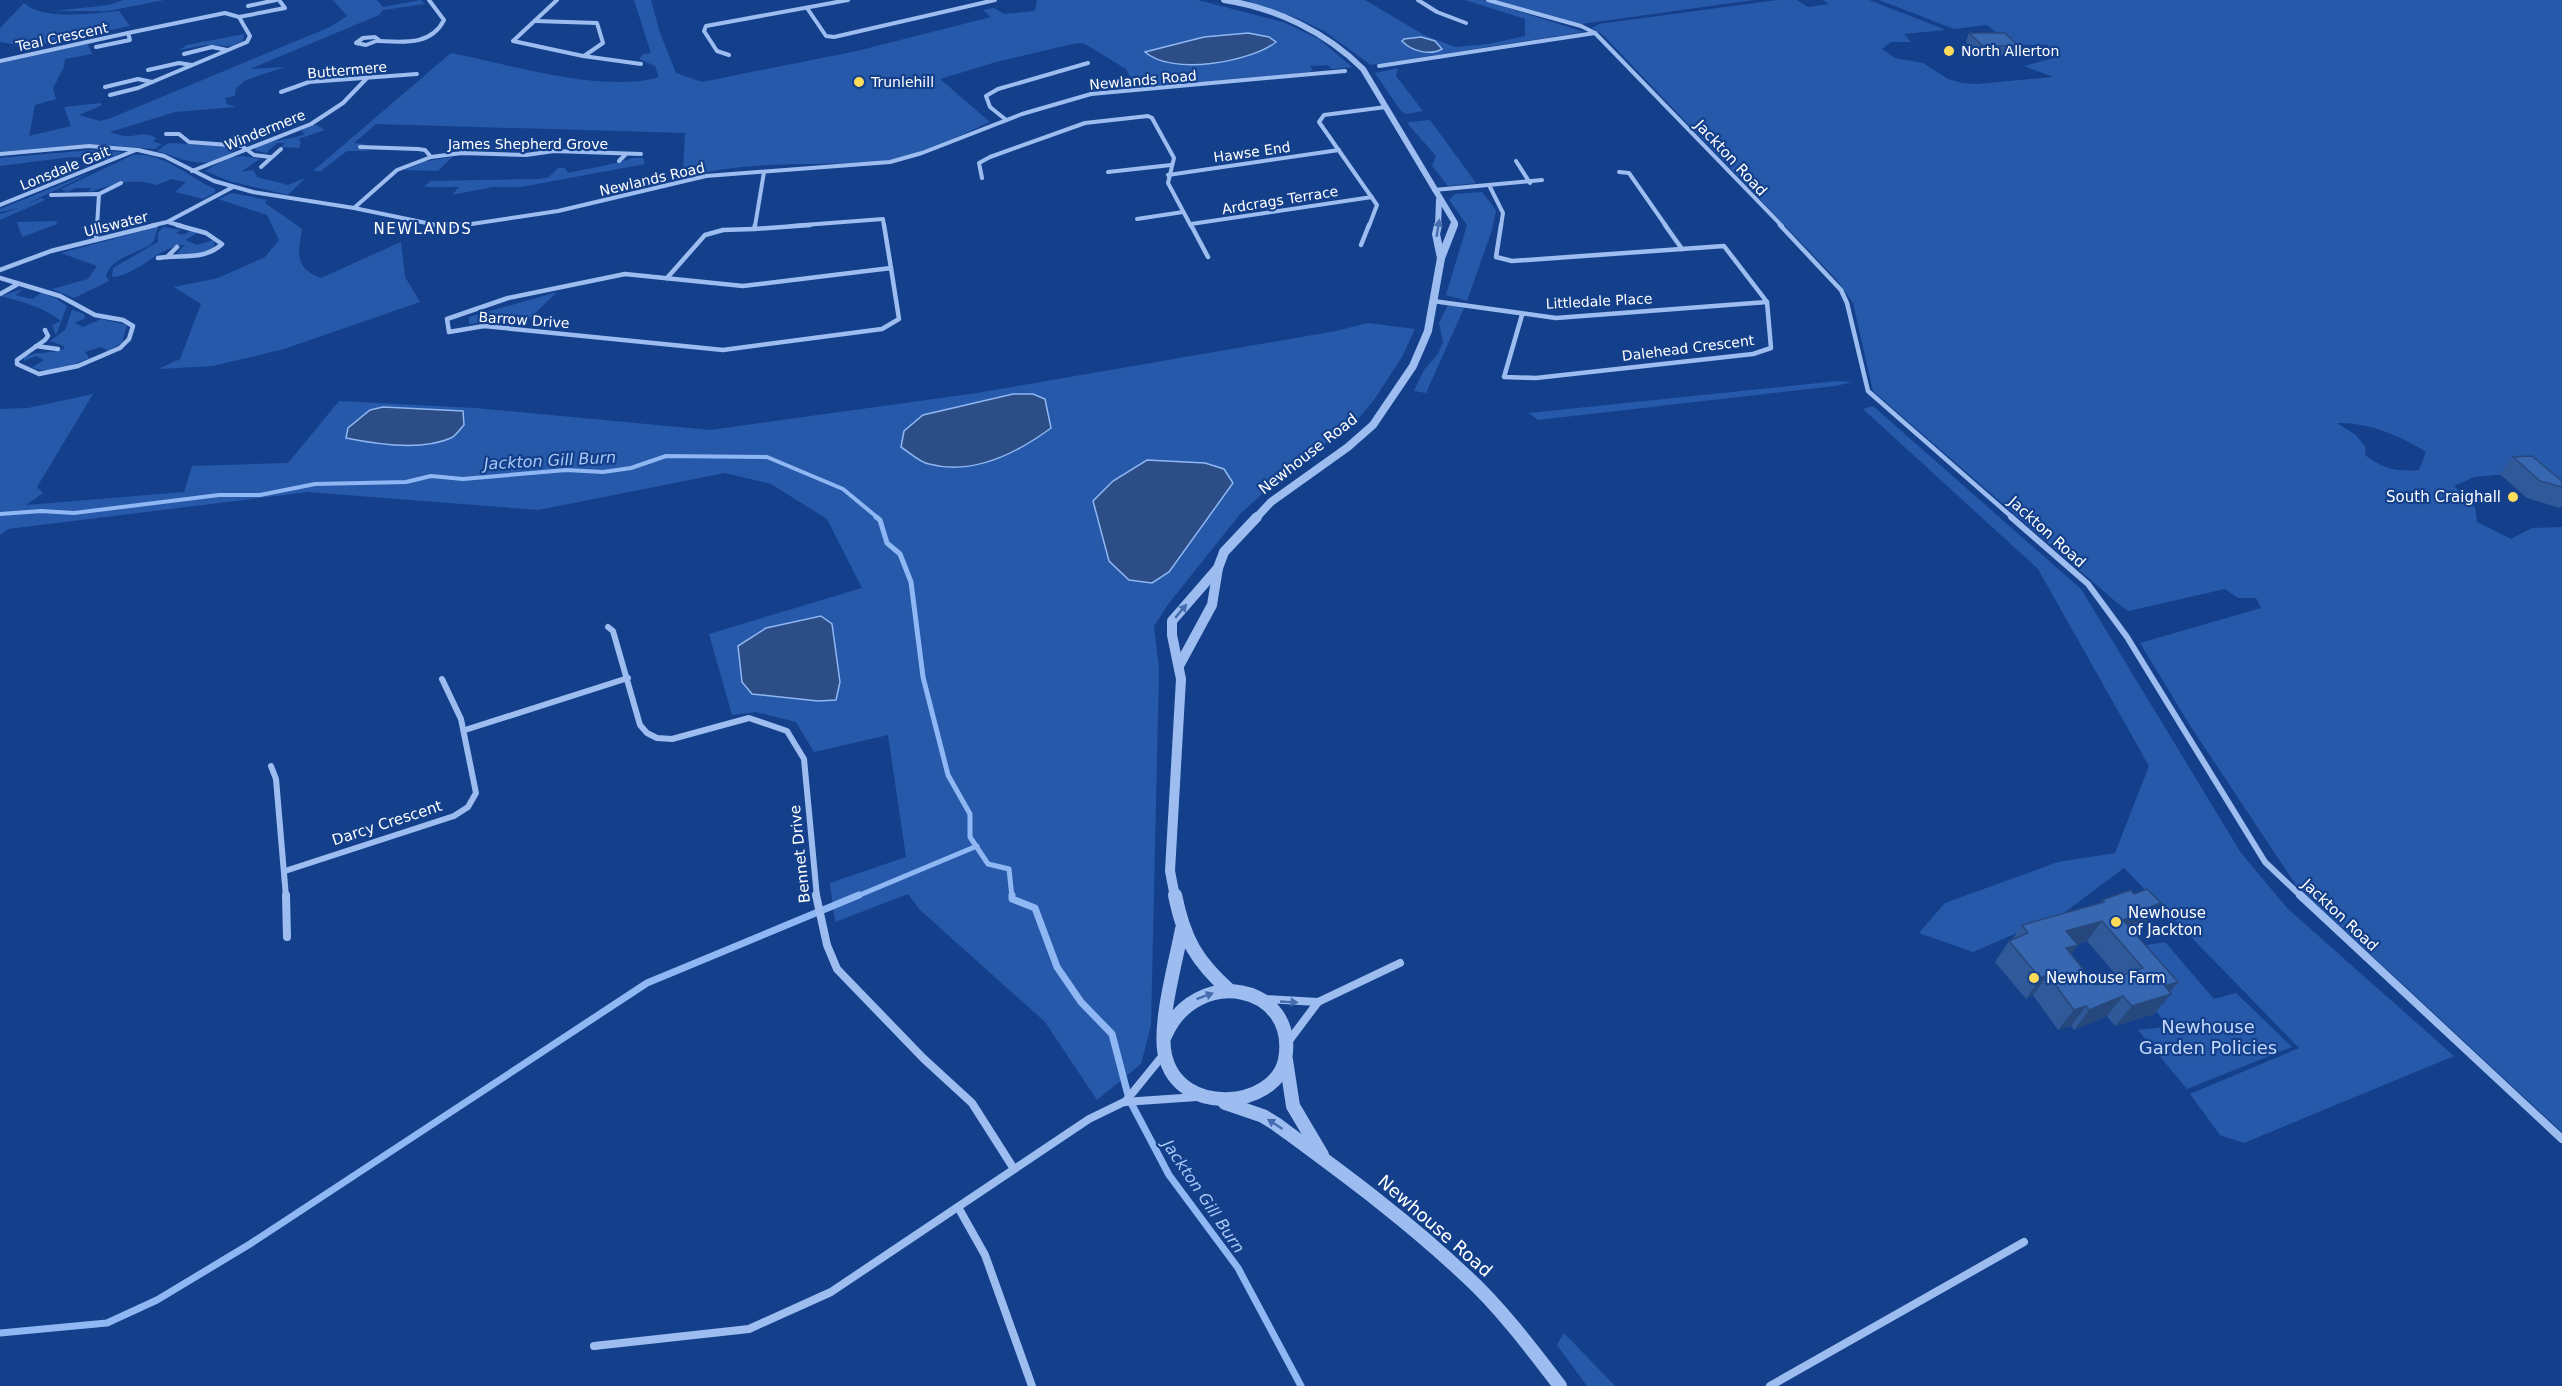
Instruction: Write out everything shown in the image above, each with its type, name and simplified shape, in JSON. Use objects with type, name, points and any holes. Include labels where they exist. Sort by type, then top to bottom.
[{"type":"street","name":"Teal Crescent","points":[[0,61],[217,14],[230,14],[238,18],[285,8],[278,0],[248,6]]},
{"type":"street","points":[[378,41],[377,38],[367,37],[356,43],[366,45],[378,41],[419,40],[432,35],[444,20],[429,0]]},
{"type":"street","points":[[557,0],[513,41],[583,56],[641,64]]},
{"type":"street","points":[[729,55],[715,49],[704,31],[706,26],[848,0]]},
{"type":"street","points":[[807,8],[826,36],[831,37],[994,0]]},
{"type":"street","name":"Newhouse Road","points":[[1219,0],[1246,10],[1276,15]]},
{"type":"street","name":"Newhouse Road","points":[[1180,663],[1212,605],[1218,568],[1224,552],[1271,502],[1348,447],[1373,425],[1422,347],[1442,258],[1455,223],[1363,69],[1344,49],[1319,33],[1276,15],[1246,4],[1224,0]]},
{"type":"street","points":[[1418,0],[1437,12],[1466,23]]},
{"type":"street","name":"Jackton Road","points":[[1488,0],[1581,26],[1595,33],[1840,290],[1851,314],[1868,391],[2088,584],[2127,637],[2265,862],[2562,1139]]},
{"type":"street","points":[[980,4],[987,8]]},
{"type":"street","points":[[110,95],[152,82],[250,39],[238,18]]},
{"type":"street","points":[[535,21],[597,23],[603,44],[583,56]]},
{"type":"street","name":"Teal Crescent","points":[[96,47],[130,40],[128,33]]},
{"type":"street","points":[[1378,66],[1595,33]]},
{"type":"street","points":[[184,54],[212,47],[228,50]]},
{"type":"street","points":[[626,61],[635,56]]},
{"type":"street","points":[[148,70],[178,63],[192,65]]},
{"type":"street","points":[[1005,119],[993,110],[986,96],[998,90],[1088,63]]},
{"type":"street","points":[[1404,63],[1410,71]]},
{"type":"street","points":[[1319,67],[1325,73]]},
{"type":"street","points":[[1039,70],[1048,76]]},
{"type":"street","name":"Newlands Road","points":[[0,154],[89,147],[138,150],[164,156],[192,171],[233,187],[276,197],[354,208],[436,225],[474,225],[558,211],[706,176],[890,162],[922,153],[1005,119],[1091,94],[1345,71]]},
{"type":"street","name":"Buttermere","points":[[281,92],[309,82],[417,74]]},
{"type":"street","name":"Windermere","points":[[192,171],[297,131],[324,117],[343,103],[367,78]]},
{"type":"street","points":[[105,87],[138,79],[152,82]]},
{"type":"street","points":[[1361,245],[1377,206],[1319,122],[1321,117],[1386,107]]},
{"type":"street","points":[[982,178],[979,163],[990,157],[1085,123],[1135,116],[1152,118],[1174,158],[1168,175],[1168,183],[1208,257]]},
{"type":"street","points":[[166,134],[177,133],[189,142],[232,144],[254,155],[270,157]]},
{"type":"street","name":"James Shepherd Grove","points":[[360,147],[418,149],[425,150],[431,156]]},
{"type":"street","points":[[372,156],[381,148]]},
{"type":"street","points":[[261,167],[281,149]]},
{"type":"street","name":"Lonsdale Gait","points":[[1,204],[138,150]]},
{"type":"street","name":"Hawse End","points":[[1168,175],[1339,150]]},
{"type":"street","name":"James Shepherd Grove","points":[[354,208],[398,170],[431,156],[460,153],[526,155],[554,151],[641,154]]},
{"type":"street","name":"James Shepherd Grove","points":[[619,162],[626,154]]},
{"type":"street","points":[[1516,161],[1530,183]]},
{"type":"street","points":[[1108,172],[1171,165]]},
{"type":"street","points":[[667,278],[705,235],[723,230],[754,229],[764,172]]},
{"type":"street","points":[[1619,172],[1629,173],[1682,249]]},
{"type":"street","points":[[1436,194],[1542,180]]},
{"type":"street","points":[[51,195],[99,194],[121,183]]},
{"type":"street","name":"Ullswater","points":[[0,270],[37,255],[167,222],[233,187]]},
{"type":"street","points":[[1490,187],[1503,213],[1496,257],[1512,261],[1537,260],[1724,246],[1767,302]]},
{"type":"street","points":[[96,240],[99,194]]},
{"type":"street","name":"Newhouse Road","points":[[1436,194],[1440,215],[1436,234],[1442,258]]},
{"type":"street","name":"Ardcrags Terrace","points":[[1191,224],[1372,197]]},
{"type":"street","points":[[1137,219],[1183,212]]},
{"type":"street","name":"Barrow Drive","points":[[754,229],[883,219],[892,268],[899,319],[882,329],[723,350],[483,326],[449,332],[447,319],[508,298],[625,274],[742,286],[892,268]]},
{"type":"street","points":[[158,258],[200,256],[219,249],[222,244],[206,233],[167,222]]},
{"type":"street","points":[[167,257],[177,247]]},
{"type":"street","points":[[0,278],[60,296],[95,315],[123,320],[133,326],[129,339],[120,348],[54,373],[34,373],[17,364],[21,357],[48,336],[45,330]]},
{"type":"street","points":[[0,294],[18,284]]},
{"type":"street","name":"Littledale Place","points":[[1433,301],[1556,318],[1767,302]]},
{"type":"street","name":"Dalehead Crescent","points":[[1522,315],[1504,377],[1536,378],[1753,354],[1772,348],[1767,302]]},
{"type":"street","points":[[36,346],[58,349]]},
{"type":"street","name":"Newhouse Road","points":[[1218,568],[1172,621],[1170,632],[1180,663],[1170,871],[1182,929],[1206,970],[1230,991]]},
{"type":"street","name":"Bennet Drive","points":[[608,627],[613,631],[640,725],[657,738],[672,739],[749,718],[787,731],[804,759],[813,880],[827,945],[837,969],[923,1058],[972,1103],[1014,1169]]},
{"type":"street","points":[[465,730],[628,678]]},
{"type":"street","name":"Darcy Crescent","points":[[285,871],[454,816],[468,807],[476,793],[465,730],[454,696],[442,680]]},
{"type":"street","points":[[272,766],[276,779],[285,871],[287,937]]},
{"type":"street","name":"Newhouse Road","points":[[1165,1036],[1182,929]]},
{"type":"street","points":[[1201,1097],[1183,1087],[1171,1072],[1164,1054],[1165,1036],[1173,1018],[1186,1005],[1204,995],[1230,991],[1260,999],[1318,1002],[1400,963]]},
{"type":"street","points":[[594,1346],[749,1329],[831,1292],[1089,1119],[1124,1102],[1152,1098],[1201,1097],[1221,1101],[1243,1099],[1262,1090],[1277,1077],[1286,1060],[1288,1042],[1284,1025],[1274,1010],[1260,999]]},
{"type":"street","points":[[1288,1042],[1318,1002]]},
{"type":"street","points":[[1124,1102],[1164,1054]]},
{"type":"street","name":"Newhouse Road","points":[[1286,1060],[1293,1106],[1324,1157]]},
{"type":"street","name":"Newhouse Road","points":[[1221,1101],[1263,1116],[1324,1157],[1395,1213],[1467,1276],[1532,1348],[1560,1386]]},
{"type":"street","points":[[958,1207],[985,1255],[1032,1386]]},
{"type":"street","points":[[1770,1386],[2024,1242]]},
{"type":"green space","points":[[123,0],[164,0],[108,11],[54,11],[109,5]]},
{"type":"green space","points":[[333,0],[377,0],[383,7],[421,0],[425,4],[383,10],[379,15],[250,69],[285,67],[246,80],[236,88],[235,96],[225,98],[227,104],[236,107],[175,112],[110,132],[126,136],[144,134],[152,136],[156,138],[153,142],[162,144],[155,149],[94,144],[0,152],[0,62],[88,44],[92,54],[65,59],[64,67],[53,88],[56,99],[35,105],[29,136],[71,126],[64,107],[101,103],[102,105],[79,115],[100,121],[111,118],[330,27],[347,16]]},
{"type":"green space","points":[[634,0],[651,0],[660,33],[676,73],[702,82],[857,51],[991,17],[983,10],[994,8],[1004,14],[1035,11],[1037,0],[1198,0],[1283,22],[1319,39],[1352,67],[1332,69],[1327,65],[1310,66],[1313,70],[1310,72],[1208,84],[1136,87],[1126,69],[1085,44],[1077,43],[996,62],[940,79],[990,122],[933,147],[889,160],[756,166],[687,177],[683,172],[685,133],[376,124],[354,143],[365,144],[357,148],[371,151],[347,151],[321,171],[313,171],[451,53],[584,80],[637,81],[659,77],[655,66],[639,59],[643,54],[651,53]]},
{"type":"green space","points":[[1245,0],[1365,0],[1424,35],[1455,47],[1489,44],[1525,36],[1525,19],[1465,0],[1483,0],[1584,32],[1371,65],[1324,31],[1297,18]]},
{"type":"green space","points":[[1494,0],[1754,0],[1581,24]]},
{"type":"green space","points":[[1777,0],[1797,0],[1808,7],[1829,4],[1823,0],[1869,0],[1945,30],[1904,34],[1911,42],[1891,42],[1882,49],[1895,58],[1923,63],[1948,79],[1977,84],[2053,77],[2024,66],[2057,57],[2047,45],[2013,45],[1987,25],[1954,29],[1879,0],[2562,0],[2562,495],[2518,473],[2474,477],[2454,486],[2475,507],[2477,522],[2511,539],[2532,528],[2562,527],[2562,1132],[2296,885],[2191,727],[2140,643],[2261,608],[2256,598],[2238,598],[2225,589],[2128,611],[1873,391],[1853,303],[1837,280],[1603,35],[1592,28],[1599,24]],"holes":[[[2337,423],[2348,423],[2383,431],[2426,452],[2419,470],[2390,468],[2378,464],[2365,455],[2366,448],[2356,435]]]},
{"type":"green space","points":[[24,3],[32,9],[56,14],[119,11],[130,26],[30,47],[0,42],[0,28]]},
{"type":"green space","points":[[244,34],[243,41],[232,46],[206,45],[179,50],[187,45]]},
{"type":"green space","points":[[1398,68],[1396,76],[1423,111],[1406,114],[1401,111],[1375,73]]},
{"type":"green space","points":[[1430,120],[1476,183],[1448,186],[1432,166],[1436,156],[1408,124]]},
{"type":"green space","points":[[310,125],[316,125],[325,130],[298,139],[301,142],[299,148],[281,147],[285,143],[277,143],[266,153],[254,150],[266,143],[305,134],[301,131]]},
{"type":"green space","points":[[168,143],[231,146],[236,149],[215,160],[197,162],[157,151]]},
{"type":"green space","points":[[92,150],[122,152],[108,160],[71,157],[0,166],[0,158]]},
{"type":"green space","points":[[133,155],[155,157],[165,161],[215,189],[215,192],[203,199],[175,192],[186,182],[172,179],[156,185],[138,181],[122,183],[88,192],[91,188],[76,188],[67,192],[61,189]]},
{"type":"green space","points":[[243,156],[260,159],[241,172],[253,170],[257,177],[288,185],[305,178],[288,195],[229,181],[205,171],[228,158]]},
{"type":"green space","points":[[452,157],[438,171],[404,170],[423,162]]},
{"type":"green space","points":[[633,158],[643,158],[645,164],[521,187],[493,187],[452,195],[459,187],[424,187],[430,181],[540,179],[549,177],[558,168],[565,168],[568,173]]},
{"type":"green space","points":[[92,172],[21,207],[42,198],[45,200],[0,220],[0,214],[20,208],[0,212],[0,209]]},
{"type":"green space","points":[[1482,192],[1496,210],[1492,230],[1467,301],[1446,295],[1467,225],[1449,200],[1455,194]]},
{"type":"green space","points":[[232,193],[267,200],[265,203],[302,229],[299,245],[300,259],[306,270],[321,278],[401,242],[405,277],[420,302],[284,349],[213,366],[158,369],[180,359],[201,304],[174,287],[218,278],[265,257],[279,240],[267,215],[218,199]]},
{"type":"green space","points":[[56,221],[57,224],[22,237],[17,222]]},
{"type":"green space","points":[[158,227],[154,241],[150,245],[112,265],[106,276],[109,281],[74,298],[52,289],[88,279],[97,266],[61,253]]},
{"type":"green space","points":[[163,227],[181,230],[176,233],[182,235],[191,231],[196,232],[185,240],[197,245],[214,240],[214,247],[201,253],[186,255],[177,253],[185,245],[176,246],[131,271],[112,277],[113,268],[158,242],[158,233]]},
{"type":"green space","points":[[23,289],[15,295],[32,299],[42,293],[67,306],[56,335],[52,325],[61,321],[54,316],[1,296]]},
{"type":"green space","points":[[557,292],[523,325],[489,322],[469,324],[469,317]]},
{"type":"green space","points":[[1448,305],[1464,308],[1426,393],[1414,391],[1424,370],[1438,354],[1443,342],[1439,323]]},
{"type":"green space","points":[[72,310],[84,314],[85,318],[75,323],[83,327],[101,319],[127,325],[122,343],[108,351],[101,347],[85,352],[89,358],[53,370],[32,367],[44,360],[36,356],[24,361],[24,357],[29,355],[64,349],[64,346],[50,341],[65,330]]},
{"type":"green space","points":[[1368,323],[1415,329],[1402,357],[1374,400],[1351,427],[1306,455],[1241,513],[1169,603],[1154,626],[1159,669],[1151,1025],[1141,1064],[1097,1100],[1045,1022],[920,910],[908,894],[835,922],[830,883],[906,857],[888,735],[814,752],[796,722],[756,712],[732,715],[709,634],[862,588],[827,519],[771,484],[725,473],[538,510],[308,492],[8,529],[0,535],[0,409],[28,408],[93,394],[37,487],[43,493],[26,505],[184,492],[192,466],[288,463],[339,401],[475,408],[710,430],[977,393],[1336,331]]},
{"type":"green space","points":[[1837,381],[1852,382],[1835,386],[1538,420],[1529,413]]},
{"type":"green space","points":[[1873,406],[2081,589],[2241,853],[2288,909],[2454,1056],[2244,1143],[2220,1135],[2190,1094],[2299,1048],[2124,868],[2065,912],[1973,952],[1919,933],[1945,903],[2058,862],[2115,853],[2149,766],[2038,569],[1863,409]]},
{"type":"green space","name":"Newhouse Garden Policies","points":[[2165,942],[2214,999],[2236,993],[2292,1047],[2187,1089],[2138,1030],[2168,1027],[2154,1008],[2165,1003],[2119,950]]},
{"type":"green space","points":[[1564,1333],[1615,1386],[1587,1386],[1557,1345]]},
{"type":"shaded area","points":[[1248,33],[1269,37],[1276,42],[1248,55],[1211,64],[1173,63],[1157,59],[1145,52],[1204,37]]},
{"type":"shaded area","points":[[1421,37],[1435,41],[1442,49],[1432,52],[1421,51],[1402,41]]},
{"type":"shaded area","points":[[1013,394],[1033,394],[1045,399],[1051,428],[1009,454],[978,464],[945,467],[925,463],[901,447],[904,431],[923,415]]},
{"type":"shaded area","points":[[383,407],[463,411],[464,425],[451,438],[426,444],[384,444],[346,438],[348,428],[370,410]]},
{"type":"shaded area","points":[[1147,460],[1205,463],[1224,469],[1233,483],[1169,572],[1152,583],[1129,580],[1109,561],[1093,501],[1113,481]]},
{"type":"shaded area","points":[[821,616],[832,624],[840,682],[836,700],[818,701],[752,694],[742,682],[738,646],[766,628]]},
{"type":"building","points":[[1969,33],[2005,33],[2018,46],[1983,46]]},
{"type":"building","points":[[2532,456],[2562,481],[2562,487],[2540,481],[2513,457]]},
{"type":"building","points":[[2147,889],[2161,903],[2136,912],[2137,914],[2123,920],[2178,982],[2165,986],[2171,994],[2132,1006],[2123,996],[2089,1010],[2086,1006],[2074,1010],[2048,975],[2040,978],[2009,941],[2028,933],[2022,925],[2104,902],[2102,900],[2131,890],[2134,894]],"holes":[[[2102,921],[2143,968],[2096,985],[2066,948],[2078,945],[2066,931]]]},
{"type":"waterway","name":"Jackton Gill Burn","points":[[0,514],[41,511],[74,513],[219,495],[260,495],[315,484],[406,482],[431,476],[463,479],[566,470],[603,472],[631,468],[666,456],[767,457],[843,489],[878,518]]},
{"type":"waterway","name":"Jackton Gill Burn","points":[[876,517],[880,520],[887,543],[900,554],[911,582],[923,677],[948,775],[970,814],[970,837],[976,846]]},
{"type":"waterway","points":[[855,897],[976,846]]},
{"type":"waterway","name":"Jackton Gill Burn","points":[[976,846],[988,864],[1009,869],[1012,897]]},
{"type":"waterway","points":[[0,1333],[107,1323],[157,1300],[250,1244],[647,983],[859,895]]},
{"type":"waterway","name":"Jackton Gill Burn","points":[[1012,897],[1012,899],[1035,908],[1057,967],[1081,1002],[1112,1034],[1129,1099],[1169,1175],[1238,1268],[1301,1386]]},
{"type":"place","name":"North Allerton","points":[[1949,51]]},
{"type":"place","name":"Trunlehill","points":[[859,82]]},
{"type":"place","name":"South Craighall","points":[[2513,497]]},
{"type":"place","name":"Newhouse of Jackton","points":[[2116,922]]},
{"type":"place","name":"Newhouse Farm","points":[[2034,978]]},
{"type":"district","name":"NEWLANDS","points":[[423,229]]}]
